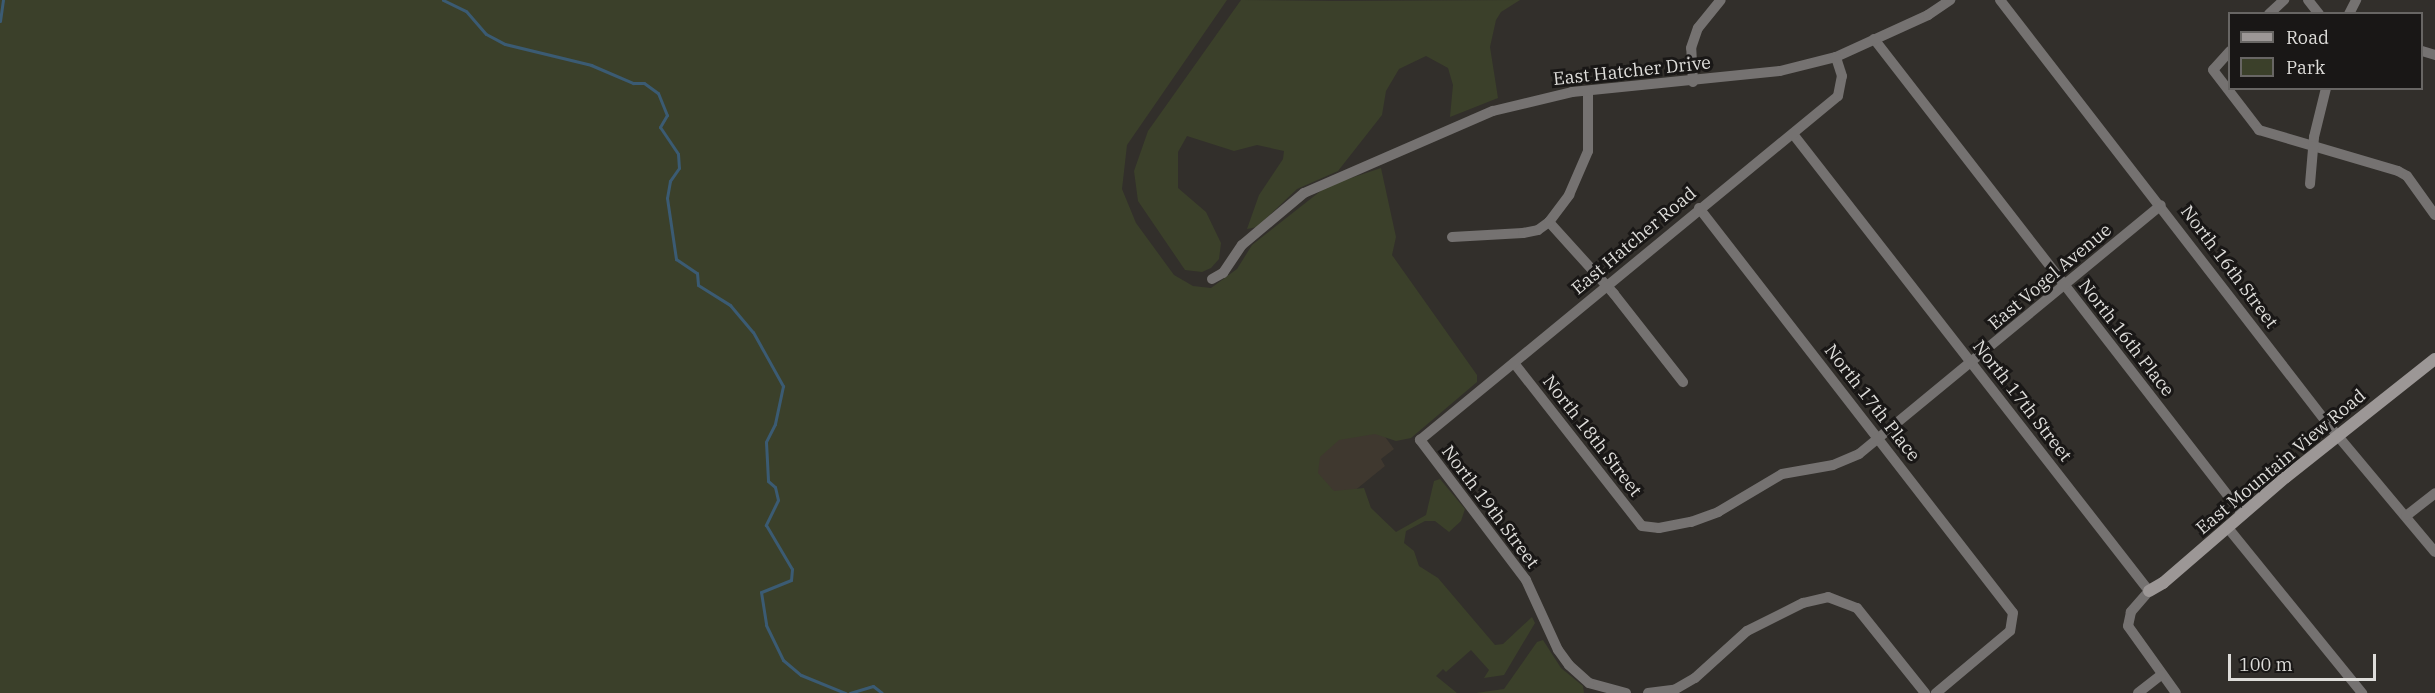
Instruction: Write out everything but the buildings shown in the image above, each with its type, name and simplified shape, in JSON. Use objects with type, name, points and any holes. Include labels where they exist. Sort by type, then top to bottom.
[{"type":"street","points":[[1693,82],[1691,48],[1698,28],[1721,0]]},
{"type":"street","name":"East Hatcher Drive","points":[[1212,279],[1223,273],[1242,244],[1304,193],[1493,111],[1588,91],[1693,82],[1780,71],[1836,57],[1950,0]]},
{"type":"street","name":"North 16th Street","points":[[2000,0],[2339,436],[2435,552]]},
{"type":"street","points":[[2271,12],[2284,0]]},
{"type":"street","points":[[2308,0],[2317,12]]},
{"type":"street","name":"North 16th Place","points":[[1874,39],[2243,515]]},
{"type":"street","points":[[2228,52],[2213,70],[2228,90]]},
{"type":"street","name":"East Hatcher Road","points":[[1420,440],[1699,208],[1793,134],[1843,88],[1836,57]]},
{"type":"street","points":[[2228,90],[2259,130],[2398,171],[2407,176],[2435,215]]},
{"type":"street","points":[[2310,184],[2313,147],[2326,90]]},
{"type":"street","points":[[1452,237],[1523,233],[1538,230],[1549,222],[1569,195],[1588,151],[1588,91]]},
{"type":"street","name":"North 17th Street","points":[[1793,134],[2149,591]]},
{"type":"street","name":"East Vogel Avenue","points":[[1645,528],[1695,521],[1731,504],[1764,482],[1782,474],[1846,461],[1879,439],[2161,205]]},
{"type":"street","name":"North 17th Place","points":[[1699,208],[2009,608],[2014,620],[2004,637],[1936,693]]},
{"type":"street","points":[[1549,222],[1605,286],[1683,382]]},
{"type":"street","name":"East Mountain View Road","points":[[2149,591],[2435,359]]},
{"type":"street","name":"North 18th Street","points":[[1514,363],[1645,528]]},
{"type":"street","name":"North 19th Street","points":[[1420,440],[1526,580],[1558,650],[1569,665],[1590,683],[1626,693]]},
{"type":"street","points":[[2406,516],[2435,493]]},
{"type":"street","points":[[2228,528],[2362,693]]},
{"type":"street","points":[[2149,591],[2131,612],[2128,626],[2176,693]]},
{"type":"street","points":[[1648,693],[1674,692],[1695,678],[1747,631],[1803,603],[1828,597],[1857,608],[1924,693]]},
{"type":"street","points":[[2138,693],[2161,675]]},
{"type":"shaded area","points":[[1366,411],[1394,449],[1381,459],[1385,466],[1332,509],[1298,467]]},
{"type":"green space","points":[[0,0],[1227,0],[1127,145],[1122,189],[1136,223],[1174,275],[1193,286],[1211,288],[1237,269],[1252,245],[1327,186],[1381,168],[1396,237],[1392,255],[1477,375],[1477,382],[1411,438],[1396,441],[1375,434],[1339,440],[1320,457],[1318,473],[1334,491],[1364,488],[1371,508],[1396,532],[1426,515],[1434,481],[1440,479],[1465,509],[1461,521],[1449,532],[1435,521],[1425,521],[1406,531],[1404,543],[1414,551],[1419,566],[1438,578],[1495,645],[1503,644],[1532,617],[1535,623],[1504,675],[1484,678],[1489,670],[1471,650],[1446,672],[1443,669],[1436,676],[1457,693],[0,693]]},
{"type":"green space","points":[[1241,0],[1520,0],[1501,12],[1496,20],[1490,47],[1498,98],[1450,117],[1453,85],[1448,68],[1426,56],[1399,69],[1386,91],[1382,115],[1338,171],[1297,189],[1257,227],[1247,229],[1259,195],[1283,159],[1284,151],[1257,145],[1234,151],[1187,136],[1178,152],[1178,188],[1206,212],[1221,243],[1219,259],[1211,268],[1202,272],[1185,270],[1138,201],[1134,171],[1148,131]]},
{"type":"green space","points":[[1543,640],[1561,668],[1583,686],[1584,693],[1476,693],[1504,689],[1537,642]]},
{"type":"waterway","points":[[0,21],[3,0]]},
{"type":"waterway","points":[[443,0],[466,11],[486,34],[505,44],[591,65],[633,83],[644,83],[658,93],[667,115],[660,127],[678,154],[679,168],[670,181],[667,198],[676,259],[697,273],[698,285],[730,305],[753,332],[783,386],[775,424],[766,442],[768,481],[775,487],[778,500],[766,525],[792,569],[791,580],[761,592],[766,625],[783,660],[801,675],[845,693]]},
{"type":"waterway","points":[[850,693],[873,686],[882,693]]}]
